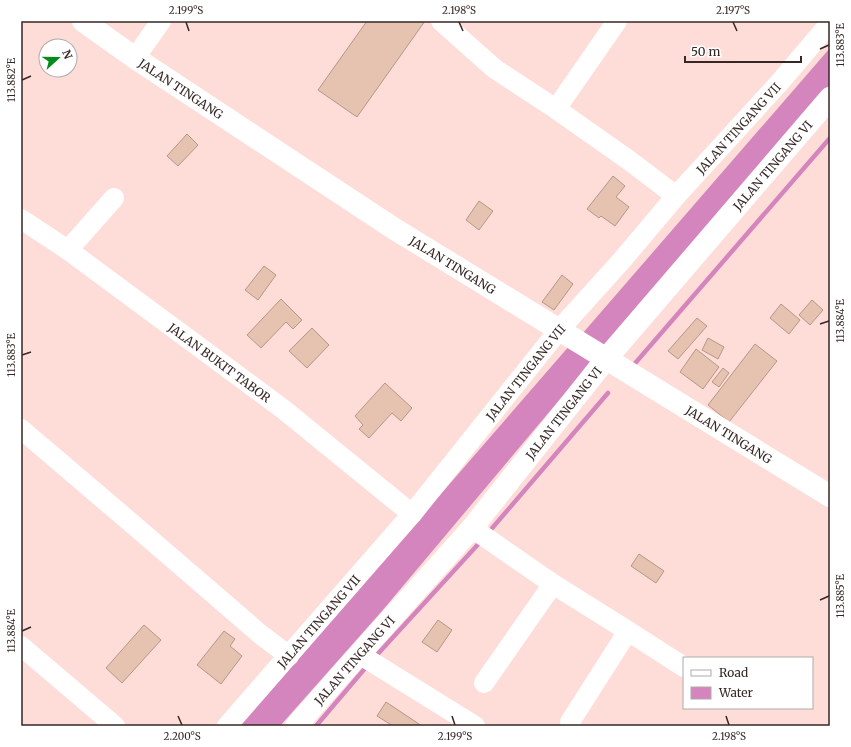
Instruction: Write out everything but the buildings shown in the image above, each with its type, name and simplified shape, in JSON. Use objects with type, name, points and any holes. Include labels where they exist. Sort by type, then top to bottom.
[{"type":"main road","name":"JALAN TINGANG","points":[[83,21],[135,58],[393,228],[830,496]]},
{"type":"main road","name":"JALAN TINGANG VI","points":[[299,725],[359,654],[472,528],[602,356],[830,98]]},
{"type":"street","points":[[135,58],[161,21]]},
{"type":"street","points":[[441,21],[495,68],[630,161],[676,196]]},
{"type":"street","points":[[556,109],[617,21]]},
{"type":"street","name":"JALAN TINGANG VII","points":[[227,726],[567,335],[623,259],[676,196],[780,82],[830,23]]},
{"type":"street","points":[[68,250],[114,198]]},
{"type":"street","name":"JALAN BUKIT TABOR","points":[[21,219],[68,250],[283,409],[412,514]]},
{"type":"street","points":[[21,430],[260,634],[288,656]]},
{"type":"street","points":[[472,528],[553,584],[683,666]]},
{"type":"street","points":[[484,683],[553,584]]},
{"type":"street","points":[[570,722],[628,631]]},
{"type":"street","points":[[21,646],[115,726]]},
{"type":"street","points":[[359,654],[475,726]]},
{"type":"water","points":[[830,48],[830,85],[593,360],[382,611],[280,726],[240,726],[570,345],[582,334]]},
{"type":"waterway","points":[[631,368],[830,138]]},
{"type":"waterway","points":[[488,533],[608,393]]},
{"type":"waterway","points":[[375,657],[482,540]]},
{"type":"waterway","points":[[316,726],[367,666]]}]
